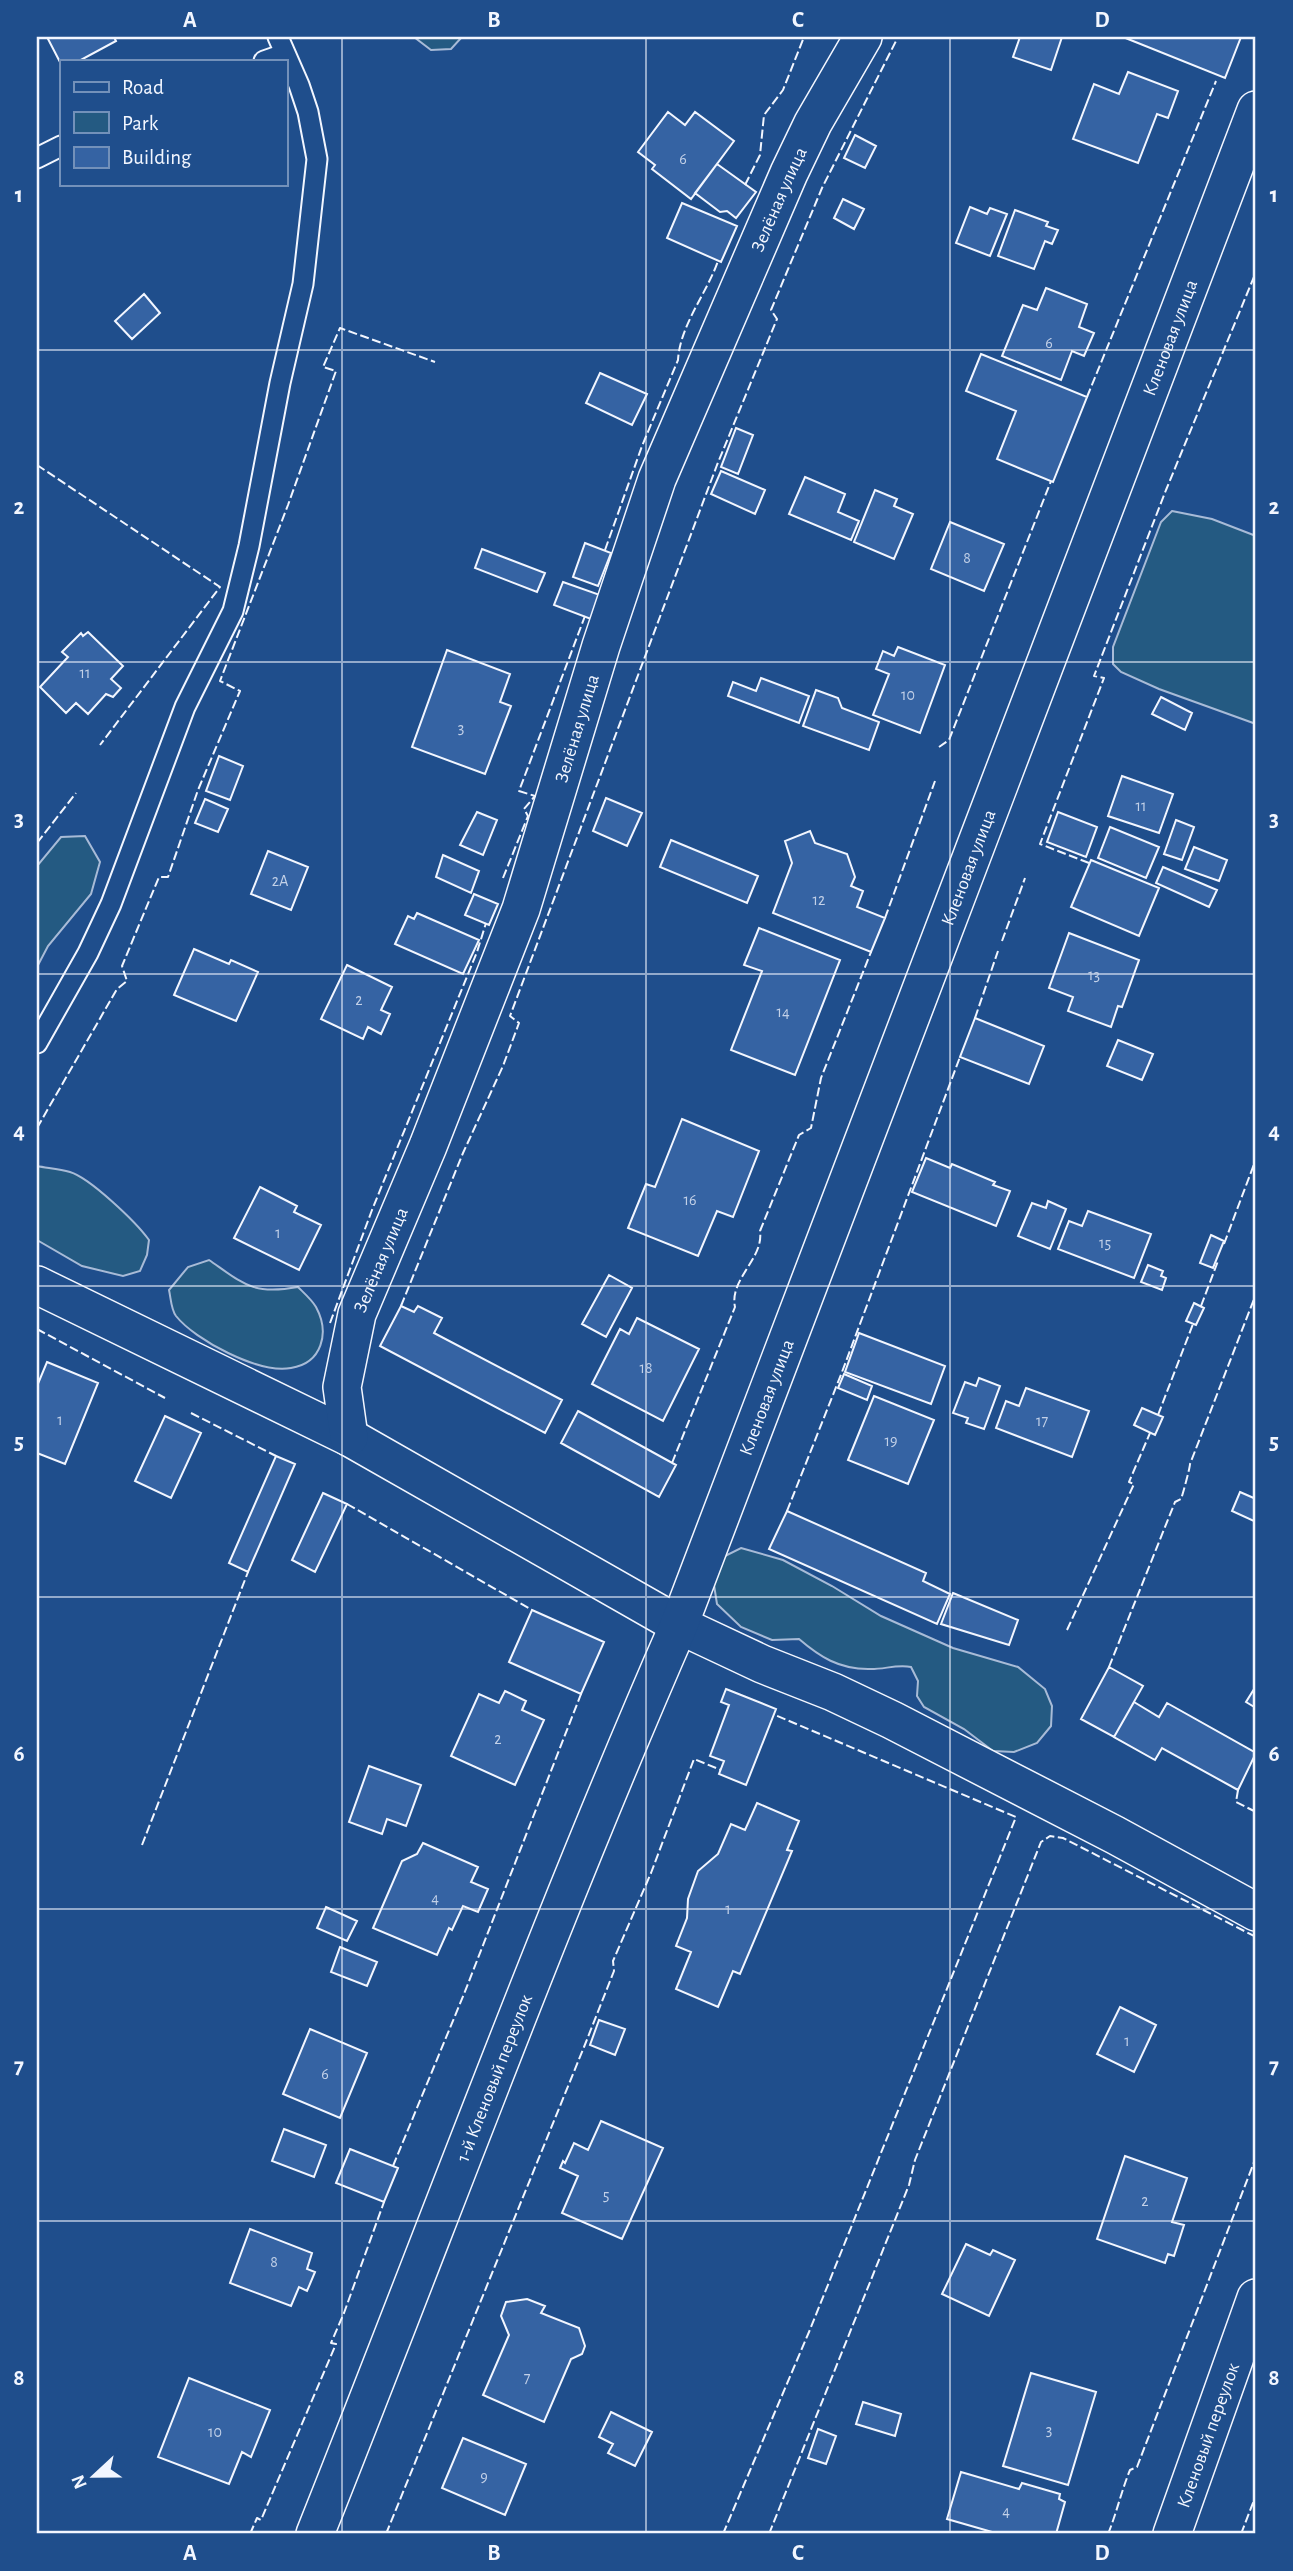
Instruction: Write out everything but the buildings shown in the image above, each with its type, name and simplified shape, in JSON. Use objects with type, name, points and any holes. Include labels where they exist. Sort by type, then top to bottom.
[{"type":"street","name":"Зелёная улица","points":[[349,1437],[342,1387],[357,1314],[428,1146],[520,909],[601,646],[657,479],[795,161],[813,123],[863,37]]},
{"type":"street","name":"Кленовая улица","points":[[679,1625],[1256,110]]},
{"type":"street","points":[[37,1286],[349,1437],[679,1625],[892,1720],[1115,1835],[1256,1912]]},
{"type":"street","name":"1-й Кленовый переулок","points":[[315,2534],[506,2043],[626,1746],[679,1625]]},
{"type":"street","name":"Кленовый переулок","points":[[1172,2534],[1256,2298]]},
{"type":"lane","points":[[37,1043],[88,953],[111,904],[185,706],[233,611],[246,559],[280,383],[303,284],[317,159],[305,103],[281,45],[265,60]]},
{"type":"lane","points":[[37,158],[60,146]]},
{"type":"green space","points":[[414,37],[462,37],[451,49],[431,50]]},
{"type":"green space","points":[[1172,511],[1212,519],[1256,536],[1256,724],[1159,689],[1121,672],[1113,664],[1113,647],[1161,522]]},
{"type":"green space","points":[[85,836],[100,862],[91,894],[48,946],[37,967],[37,866],[61,837]]},
{"type":"green space","points":[[37,1166],[79,1176],[100,1191],[134,1223],[149,1240],[147,1255],[140,1271],[123,1276],[82,1266],[37,1240]]},
{"type":"green space","points":[[209,1260],[250,1286],[270,1290],[298,1287],[314,1304],[322,1327],[320,1345],[310,1360],[291,1368],[262,1366],[212,1345],[185,1325],[174,1313],[169,1290],[188,1267]]},
{"type":"green space","points":[[741,1548],[783,1560],[881,1616],[953,1648],[1018,1667],[1045,1689],[1052,1706],[1051,1726],[1037,1743],[1014,1752],[993,1751],[964,1729],[924,1707],[917,1696],[918,1681],[911,1667],[848,1667],[822,1656],[799,1639],[772,1640],[741,1627],[717,1604],[714,1585],[721,1558]]},
{"type":"fence","points":[[745,185],[760,155],[764,115],[783,90],[804,37]]},
{"type":"fence","points":[[401,1306],[519,1023],[510,1016],[717,465],[777,319],[771,310],[822,188],[898,37]]},
{"type":"fence","points":[[1087,397],[1216,81]]},
{"type":"fence","points":[[605,550],[642,446],[678,360],[684,334],[718,261]]},
{"type":"fence","points":[[1089,863],[1040,844],[1104,678],[1094,676],[1166,490],[1256,272]]},
{"type":"fence","points":[[37,1128],[117,989],[127,981],[122,966],[159,877],[168,877],[198,790],[240,691],[220,681],[336,371],[323,367],[340,328],[435,362]]},
{"type":"fence","points":[[37,465],[220,587],[100,745]]},
{"type":"fence","points":[[939,747],[949,740],[1051,481]]},
{"type":"fence","points":[[503,878],[528,816],[524,809],[535,796],[519,791],[585,616]]},
{"type":"fence","points":[[885,918],[935,781]]},
{"type":"fence","points":[[37,843],[76,793]]},
{"type":"fence","points":[[1002,941],[1025,878]]},
{"type":"fence","points":[[330,1323],[372,1210],[477,952],[486,923]]},
{"type":"fence","points":[[975,1018],[998,951]]},
{"type":"fence","points":[[672,1463],[735,1307],[737,1287],[757,1251],[760,1231],[799,1135],[811,1128],[821,1078],[871,952]]},
{"type":"fence","points":[[787,1511],[960,1057]]},
{"type":"fence","points":[[1224,1244],[1256,1159]]},
{"type":"fence","points":[[1201,1306],[1218,1261]]},
{"type":"fence","points":[[1109,1667],[1175,1502],[1181,1499],[1190,1464],[1256,1294]]},
{"type":"fence","points":[[1158,1415],[1193,1324]]},
{"type":"fence","points":[[37,1329],[165,1398]]},
{"type":"fence","points":[[191,1413],[276,1456]]},
{"type":"fence","points":[[1067,1630],[1134,1484],[1129,1482],[1150,1433]]},
{"type":"fence","points":[[347,1504],[532,1610]]},
{"type":"fence","points":[[142,1845],[248,1572]]},
{"type":"fence","points":[[393,2166],[464,1994],[581,1694]]},
{"type":"fence","points":[[723,2534],[809,2332],[1016,1817],[775,1715]]},
{"type":"fence","points":[[386,2534],[584,2047],[614,1971],[613,1961],[651,1873],[694,1759],[721,1770]]},
{"type":"fence","points":[[1238,1790],[1236,1802],[1256,1812]]},
{"type":"fence","points":[[769,2534],[909,2185],[915,2160],[1041,1842],[1050,1836],[1063,1838],[1256,1937]]},
{"type":"fence","points":[[1108,2534],[1130,2470],[1137,2467],[1256,2157]]},
{"type":"fence","points":[[250,2534],[257,2518],[261,2520],[336,2344],[331,2343],[384,2202]]},
{"type":"fence","points":[[1241,2534],[1256,2495]]}]
